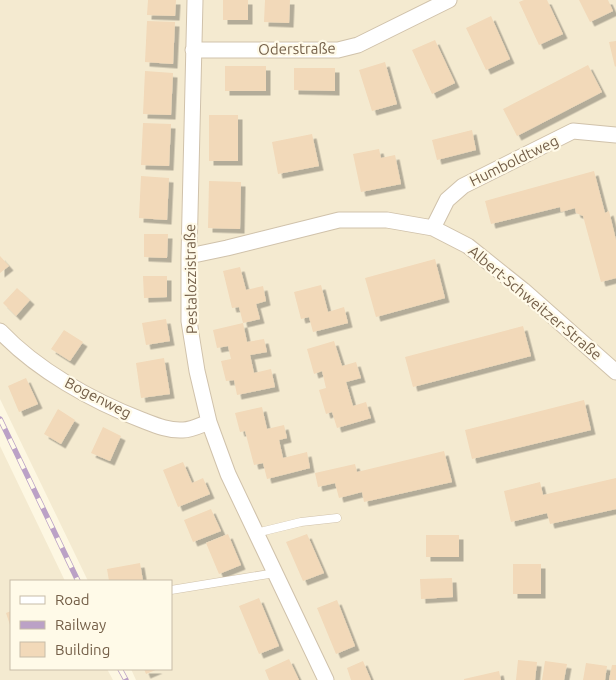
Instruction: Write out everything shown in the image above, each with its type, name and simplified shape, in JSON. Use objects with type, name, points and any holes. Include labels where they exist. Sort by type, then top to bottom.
[{"type":"street","name":"Pestalozzistraße","points":[[195,0],[189,322],[196,371],[209,422],[228,474],[326,680]]},
{"type":"street","name":"Oderstraße","points":[[193,50],[338,50],[358,45],[449,0]]},
{"type":"street","name":"Humboldtweg","points":[[434,228],[447,200],[463,186],[573,131],[616,135]]},
{"type":"street","name":"Albert-Schweitzer-Straße","points":[[189,256],[339,220],[387,220],[434,228],[468,246],[523,290],[615,369]]},
{"type":"street","name":"Bogenweg","points":[[0,331],[44,368],[80,391],[120,412],[166,429],[184,430],[209,422]]},
{"type":"lane","points":[[256,533],[301,522],[337,518]]},
{"type":"lane","points":[[172,590],[275,573]]},
{"type":"shaded area","points":[[0,0],[616,0],[616,680],[136,680],[131,670],[172,670],[172,580],[88,580],[0,399]]},
{"type":"shaded area","points":[[0,446],[65,580],[10,580],[10,670],[108,670],[113,680],[0,680]]},
{"type":"building","points":[[148,0],[176,0],[175,16],[147,15]]},
{"type":"building","points":[[223,0],[248,0],[248,20],[223,20]]},
{"type":"building","points":[[265,0],[290,0],[289,23],[264,22]]},
{"type":"building","points":[[524,0],[547,0],[563,34],[539,45],[519,2]]},
{"type":"building","points":[[579,0],[608,0],[613,11],[590,22]]},
{"type":"building","points":[[491,16],[510,59],[486,70],[466,28]]},
{"type":"building","points":[[147,21],[175,22],[173,64],[145,62]]},
{"type":"building","points":[[435,40],[455,83],[432,94],[412,50]]},
{"type":"building","points":[[616,41],[616,66],[615,67],[609,42]]},
{"type":"building","points":[[385,62],[397,104],[372,111],[359,70]]},
{"type":"building","points":[[588,65],[602,92],[517,136],[503,109]]},
{"type":"building","points":[[225,66],[266,66],[266,91],[225,91]]},
{"type":"building","points":[[294,68],[335,68],[335,91],[294,90]]},
{"type":"building","points":[[145,71],[173,73],[171,115],[143,114]]},
{"type":"building","points":[[209,115],[238,115],[238,161],[209,161]]},
{"type":"building","points":[[143,123],[171,124],[169,166],[141,165]]},
{"type":"building","points":[[472,130],[476,150],[437,160],[432,140]]},
{"type":"building","points":[[312,134],[319,166],[278,174],[272,142]]},
{"type":"building","points":[[379,149],[381,158],[395,155],[401,184],[361,192],[353,154]]},
{"type":"building","points":[[594,171],[605,213],[609,211],[616,240],[616,278],[601,282],[583,216],[576,213],[575,208],[561,212],[560,207],[491,224],[485,201]]},
{"type":"building","points":[[141,176],[169,178],[167,220],[139,218]]},
{"type":"building","points":[[209,181],[241,182],[240,229],[208,228]]},
{"type":"building","points":[[144,234],[168,234],[167,258],[144,257]]},
{"type":"building","points":[[0,256],[9,266],[0,273]]},
{"type":"building","points":[[435,259],[445,298],[376,317],[365,278]]},
{"type":"building","points":[[240,267],[246,290],[263,286],[266,301],[256,304],[260,319],[243,323],[239,307],[232,308],[223,271]]},
{"type":"building","points":[[143,276],[167,276],[167,297],[144,298]]},
{"type":"building","points":[[321,285],[328,312],[344,307],[348,323],[313,332],[309,317],[301,319],[294,292]]},
{"type":"building","points":[[17,288],[30,300],[16,316],[3,303]]},
{"type":"building","points":[[166,319],[170,341],[146,345],[142,323]]},
{"type":"building","points":[[243,323],[247,342],[264,339],[267,352],[250,355],[254,373],[271,369],[275,387],[237,395],[234,380],[226,381],[221,361],[231,359],[228,346],[217,348],[213,330]]},
{"type":"building","points":[[523,326],[531,356],[413,387],[405,357]]},
{"type":"building","points":[[64,330],[83,342],[70,361],[51,349]]},
{"type":"building","points":[[334,341],[342,366],[356,362],[361,378],[346,382],[353,406],[366,402],[371,418],[337,428],[332,412],[326,414],[319,390],[326,388],[322,371],[314,374],[307,349]]},
{"type":"building","points":[[164,358],[170,394],[141,398],[136,363]]},
{"type":"building","points":[[26,378],[38,404],[19,412],[8,386]]},
{"type":"building","points":[[584,400],[591,430],[472,459],[465,430]]},
{"type":"building","points":[[262,407],[267,429],[284,425],[287,438],[279,440],[283,458],[307,452],[310,468],[267,479],[263,463],[254,465],[245,431],[240,432],[235,413]]},
{"type":"building","points":[[58,409],[75,420],[61,444],[44,434]]},
{"type":"building","points":[[103,427],[121,436],[110,461],[91,453]]},
{"type":"building","points":[[444,451],[452,482],[364,502],[362,492],[339,498],[335,483],[318,487],[315,473],[355,464],[357,472]]},
{"type":"building","points":[[183,462],[192,483],[203,478],[210,494],[178,507],[163,470]]},
{"type":"building","points":[[616,478],[616,509],[550,524],[547,513],[511,522],[504,491],[540,482],[543,495]]},
{"type":"building","points":[[211,509],[221,531],[193,542],[184,520]]},
{"type":"building","points":[[228,534],[241,565],[219,574],[206,543]]},
{"type":"building","points":[[307,534],[324,573],[303,581],[286,542]]},
{"type":"building","points":[[426,535],[459,535],[459,557],[426,557]]},
{"type":"building","points":[[140,563],[143,580],[109,580],[107,569]]},
{"type":"building","points":[[513,564],[541,564],[541,594],[513,594]]},
{"type":"building","points":[[452,578],[453,597],[421,599],[420,579]]},
{"type":"building","points":[[259,598],[279,646],[259,654],[239,606]]},
{"type":"building","points":[[337,600],[355,646],[336,654],[317,608]]},
{"type":"building","points":[[10,611],[10,625],[6,613]]},
{"type":"building","points":[[289,659],[299,680],[269,680],[265,670]]},
{"type":"building","points":[[518,660],[537,662],[535,680],[516,680]]},
{"type":"building","points":[[363,661],[371,680],[351,680],[347,668]]},
{"type":"building","points":[[545,661],[567,664],[564,680],[542,680]]},
{"type":"building","points":[[586,663],[607,666],[605,680],[583,680]]},
{"type":"building","points":[[612,665],[616,665],[616,680],[609,680]]},
{"type":"building","points":[[144,670],[156,670],[146,674]]},
{"type":"building","points":[[499,671],[501,680],[464,680],[464,679]]},
{"type":"railway","points":[[0,419],[78,580]]},
{"type":"railway","points":[[121,670],[126,680]]}]
